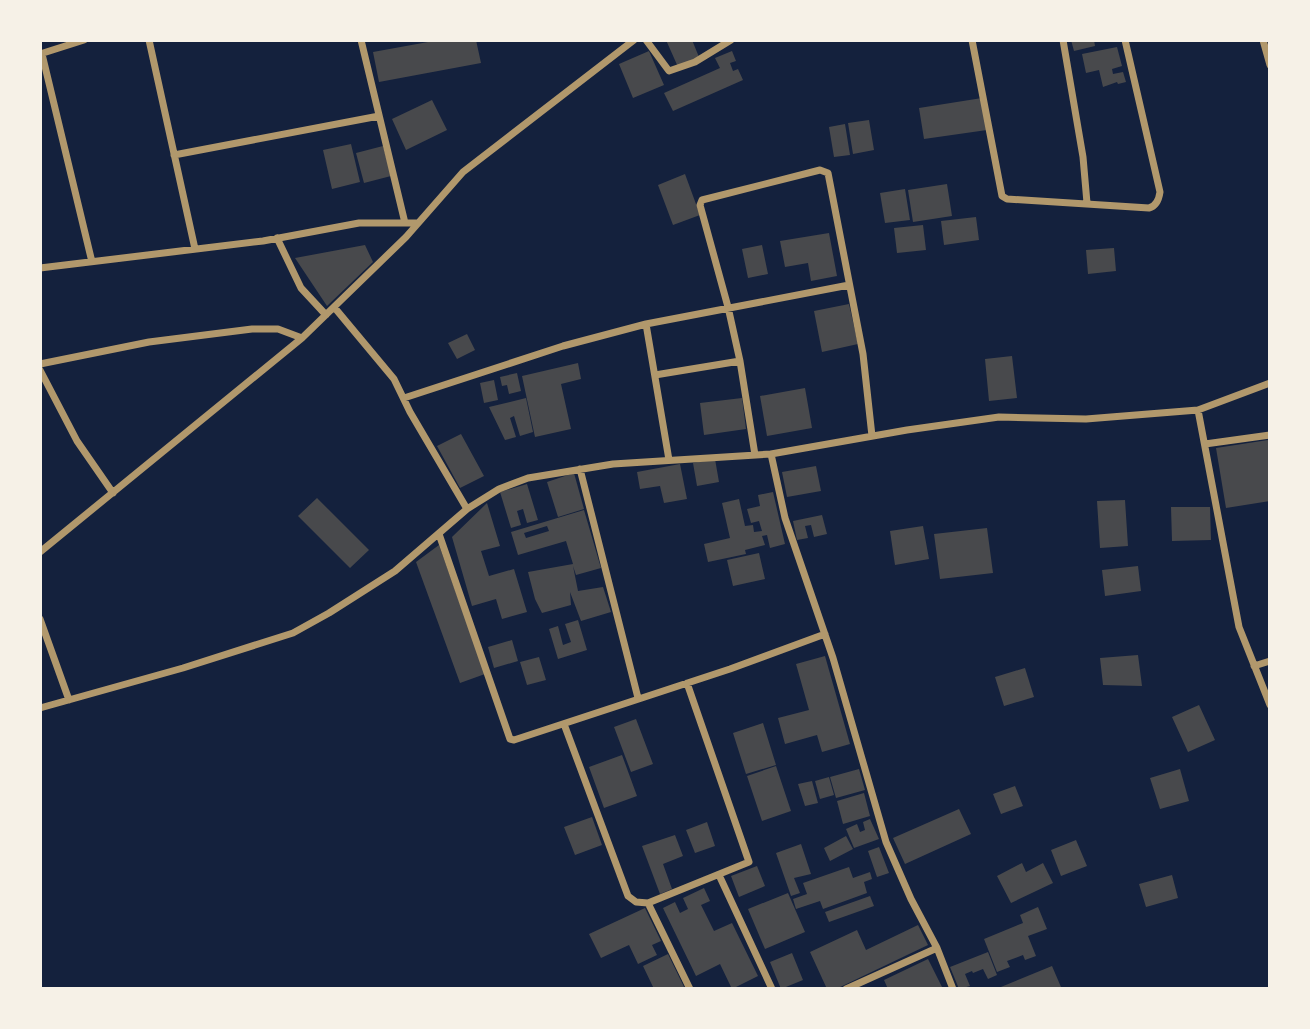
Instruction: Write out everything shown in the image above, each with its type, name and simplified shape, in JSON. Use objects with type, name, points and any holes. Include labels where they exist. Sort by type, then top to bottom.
[{"type":"street","points":[[84,40],[41,54],[92,262]]},
{"type":"street","points":[[149,40],[195,249]]},
{"type":"street","points":[[361,40],[405,223]]},
{"type":"street","points":[[40,552],[303,338],[418,223],[463,172],[634,40]]},
{"type":"street","points":[[646,40],[669,71],[695,62],[731,40]]},
{"type":"street","points":[[972,40],[1002,196],[1007,199],[1149,208],[1153,207],[1160,197],[1125,40]]},
{"type":"street","points":[[1063,40],[1083,158],[1087,204]]},
{"type":"street","points":[[1263,40],[1270,65]]},
{"type":"street","points":[[174,155],[379,116]]},
{"type":"street","points":[[755,455],[740,361],[700,205],[701,201],[820,170],[828,173],[863,354],[872,436]]},
{"type":"street","points":[[40,268],[277,238],[359,223],[418,223]]},
{"type":"street","points":[[277,238],[301,288],[326,315]]},
{"type":"street","points":[[404,398],[563,346],[646,324],[849,285]]},
{"type":"street","points":[[334,307],[387,369],[467,509]]},
{"type":"street","points":[[646,324],[669,460]]},
{"type":"street","points":[[40,364],[149,342],[252,329],[278,329],[303,338]]},
{"type":"street","points":[[655,375],[740,361]]},
{"type":"street","points":[[40,370],[77,440],[113,493]]},
{"type":"street","points":[[40,708],[183,668],[293,633],[395,571],[467,509],[499,489],[528,478],[613,464],[771,454],[999,417],[1086,419],[1198,410],[1270,383]]},
{"type":"street","points":[[1198,410],[1239,627],[1270,705]]},
{"type":"street","points":[[1205,444],[1270,435]]},
{"type":"street","points":[[771,454],[785,518],[825,634],[886,842],[911,899],[937,948],[953,989]]},
{"type":"street","points":[[580,470],[638,698]]},
{"type":"street","points":[[439,534],[510,738],[518,740],[825,634]]},
{"type":"street","points":[[40,619],[69,700]]},
{"type":"street","points":[[1254,666],[1270,661]]},
{"type":"street","points":[[564,724],[628,897],[636,902],[648,903],[747,865],[750,860],[687,683]]},
{"type":"street","points":[[719,875],[772,989]]},
{"type":"street","points":[[648,903],[690,989]]},
{"type":"street","points":[[846,989],[937,948]]},
{"type":"building","points":[[439,40],[476,40],[481,63],[379,82],[373,52]]},
{"type":"building","points":[[666,40],[692,40],[699,57],[678,67]]},
{"type":"building","points":[[1071,40],[1094,40],[1095,46],[1074,51]]},
{"type":"building","points":[[1117,47],[1122,66],[1112,69],[1113,74],[1123,72],[1126,82],[1103,87],[1099,70],[1086,73],[1082,54]]},
{"type":"building","points":[[649,51],[664,85],[633,98],[619,64]]},
{"type":"building","points":[[732,51],[736,61],[730,63],[733,71],[738,69],[743,80],[673,111],[664,93],[720,68],[715,58]]},
{"type":"building","points":[[982,98],[987,130],[924,139],[919,108]]},
{"type":"building","points":[[432,100],[447,130],[406,150],[392,119]]},
{"type":"building","points":[[869,120],[874,150],[853,154],[848,123]]},
{"type":"building","points":[[845,124],[850,155],[834,157],[829,127]]},
{"type":"building","points":[[351,144],[360,182],[332,189],[323,150]]},
{"type":"building","points":[[383,146],[391,176],[364,183],[356,153]]},
{"type":"building","points":[[685,174],[700,215],[673,225],[658,185]]},
{"type":"building","points":[[947,184],[952,216],[913,222],[908,190]]},
{"type":"building","points":[[905,189],[910,220],[885,223],[880,193]]},
{"type":"building","points":[[976,217],[979,240],[944,245],[941,221]]},
{"type":"building","points":[[923,225],[926,250],[897,253],[894,228]]},
{"type":"building","points":[[829,233],[837,276],[811,281],[808,263],[785,267],[780,241]]},
{"type":"building","points":[[365,245],[373,262],[327,306],[295,258]]},
{"type":"building","points":[[762,245],[768,274],[748,278],[742,249]]},
{"type":"building","points":[[1114,248],[1116,271],[1088,274],[1086,250]]},
{"type":"building","points":[[849,304],[858,344],[822,352],[814,311]]},
{"type":"building","points":[[467,334],[475,350],[457,359],[448,343]]},
{"type":"building","points":[[1012,356],[1017,398],[989,401],[985,359]]},
{"type":"building","points":[[578,363],[581,379],[561,384],[571,429],[535,437],[522,376]]},
{"type":"building","points":[[517,373],[521,391],[509,394],[507,385],[502,386],[500,377]]},
{"type":"building","points":[[494,380],[498,400],[484,403],[480,383]]},
{"type":"building","points":[[805,388],[812,428],[767,436],[760,396]]},
{"type":"building","points":[[526,398],[533,432],[520,436],[514,416],[510,418],[516,437],[505,440],[489,407]]},
{"type":"building","points":[[742,398],[746,429],[704,435],[700,403]]},
{"type":"building","points":[[461,434],[484,476],[460,488],[437,446]]},
{"type":"building","points":[[1268,440],[1270,501],[1226,508],[1216,448]]},
{"type":"building","points":[[715,459],[719,482],[697,486],[693,463]]},
{"type":"building","points":[[680,464],[687,499],[664,503],[660,486],[640,489],[637,472]]},
{"type":"building","points":[[816,466],[821,491],[787,497],[782,472]]},
{"type":"building","points":[[574,473],[584,509],[558,517],[547,482]]},
{"type":"building","points":[[527,484],[538,520],[527,523],[523,509],[517,511],[521,525],[511,528],[500,492]]},
{"type":"building","points":[[773,492],[785,544],[770,548],[767,535],[762,536],[765,545],[745,550],[746,554],[708,562],[704,544],[730,538],[722,503],[739,499],[745,526],[753,525],[754,532],[762,531],[759,521],[751,523],[747,509],[760,506],[758,495]]},
{"type":"building","points":[[317,498],[369,550],[350,568],[298,516]]},
{"type":"building","points":[[1125,500],[1128,546],[1100,548],[1097,501]]},
{"type":"building","points":[[487,503],[500,546],[481,551],[489,576],[514,569],[527,612],[502,619],[496,599],[472,606],[452,537]]},
{"type":"building","points":[[1171,507],[1210,507],[1211,540],[1172,541]]},
{"type":"building","points":[[584,510],[601,568],[576,575],[573,566],[578,591],[603,587],[611,612],[581,621],[570,592],[571,605],[542,613],[535,599],[528,572],[573,564],[566,541],[518,555],[511,532]],"holes":[[[547,526],[549,531],[526,538],[524,533]]]},
{"type":"building","points":[[822,515],[827,534],[814,537],[811,525],[805,526],[808,538],[797,540],[793,521]]},
{"type":"building","points":[[923,526],[929,559],[895,565],[890,531]]},
{"type":"building","points":[[987,528],[993,573],[940,579],[934,534]]},
{"type":"building","points":[[439,545],[485,674],[460,683],[416,562]]},
{"type":"building","points":[[759,553],[765,579],[733,586],[727,560]]},
{"type":"building","points":[[1138,566],[1141,591],[1105,596],[1102,570]]},
{"type":"building","points":[[578,620],[587,650],[558,659],[549,629],[558,626],[563,645],[571,642],[565,624]]},
{"type":"building","points":[[512,640],[518,661],[494,668],[488,647]]},
{"type":"building","points":[[1138,655],[1142,686],[1103,685],[1100,658]]},
{"type":"building","points":[[825,656],[850,744],[822,752],[817,735],[785,744],[778,718],[809,710],[796,664]]},
{"type":"building","points":[[539,657],[546,680],[527,685],[520,662]]},
{"type":"building","points":[[1025,668],[1034,697],[1004,706],[995,677]]},
{"type":"building","points":[[1199,705],[1215,740],[1188,752],[1172,717]]},
{"type":"building","points":[[636,719],[653,764],[631,772],[614,727]]},
{"type":"building","points":[[763,723],[776,765],[746,774],[733,733]]},
{"type":"building","points":[[622,755],[637,796],[604,808],[589,767]]},
{"type":"building","points":[[776,766],[791,811],[762,821],[747,776]]},
{"type":"building","points":[[859,769],[865,790],[836,798],[830,777]]},
{"type":"building","points":[[1180,769],[1189,801],[1160,809],[1150,778]]},
{"type":"building","points":[[829,777],[834,795],[820,799],[815,781]]},
{"type":"building","points":[[812,781],[818,803],[805,806],[798,784]]},
{"type":"building","points":[[1015,786],[1023,806],[1001,814],[993,794]]},
{"type":"building","points":[[864,793],[870,816],[843,824],[837,801]]},
{"type":"building","points":[[959,809],[971,834],[905,864],[893,838]]},
{"type":"building","points":[[592,817],[602,845],[575,855],[564,827]]},
{"type":"building","points":[[870,819],[879,839],[854,848],[846,829],[857,824],[860,832],[865,830],[863,822]]},
{"type":"building","points":[[707,822],[715,846],[695,853],[686,830]]},
{"type":"building","points":[[675,835],[683,856],[663,864],[672,889],[660,894],[642,846]]},
{"type":"building","points":[[846,836],[853,849],[830,861],[824,848]]},
{"type":"building","points":[[1076,840],[1087,866],[1061,876],[1051,850]]},
{"type":"building","points":[[801,844],[811,874],[794,878],[800,893],[791,896],[776,853]]},
{"type":"building","points":[[879,847],[889,873],[877,877],[868,851]]},
{"type":"building","points":[[1022,863],[1026,872],[1043,863],[1053,883],[1011,903],[997,876]]},
{"type":"building","points":[[757,866],[765,886],[739,897],[731,876]]},
{"type":"building","points":[[849,867],[853,878],[870,872],[872,879],[864,882],[867,893],[823,909],[820,901],[796,909],[793,899],[807,894],[803,883]]},
{"type":"building","points":[[1172,875],[1178,898],[1146,907],[1139,884]]},
{"type":"building","points":[[704,888],[710,901],[701,905],[714,931],[732,923],[758,976],[732,989],[720,964],[696,976],[663,908],[675,902],[680,913],[688,909],[683,898]]},
{"type":"building","points":[[788,893],[805,932],[765,949],[748,909]]},
{"type":"building","points":[[870,896],[874,906],[829,922],[825,912]]},
{"type":"building","points":[[1038,907],[1047,929],[1028,936],[1036,956],[1025,960],[1023,955],[1007,961],[1010,967],[997,972],[984,939],[1023,923],[1020,915]]},
{"type":"building","points":[[645,908],[661,941],[652,945],[657,955],[638,964],[629,945],[601,958],[589,934]]},
{"type":"building","points":[[918,925],[928,945],[836,989],[827,989],[810,952],[857,930],[866,950]]},
{"type":"building","points":[[988,952],[997,975],[988,979],[983,969],[973,973],[972,971],[965,974],[970,986],[959,989],[950,967]]},
{"type":"building","points":[[792,953],[803,980],[781,989],[770,962]]},
{"type":"building","points":[[668,954],[685,989],[654,989],[643,966]]},
{"type":"building","points":[[928,959],[943,989],[888,989],[884,980]]},
{"type":"building","points":[[1052,966],[1061,987],[1057,989],[996,989]]}]
